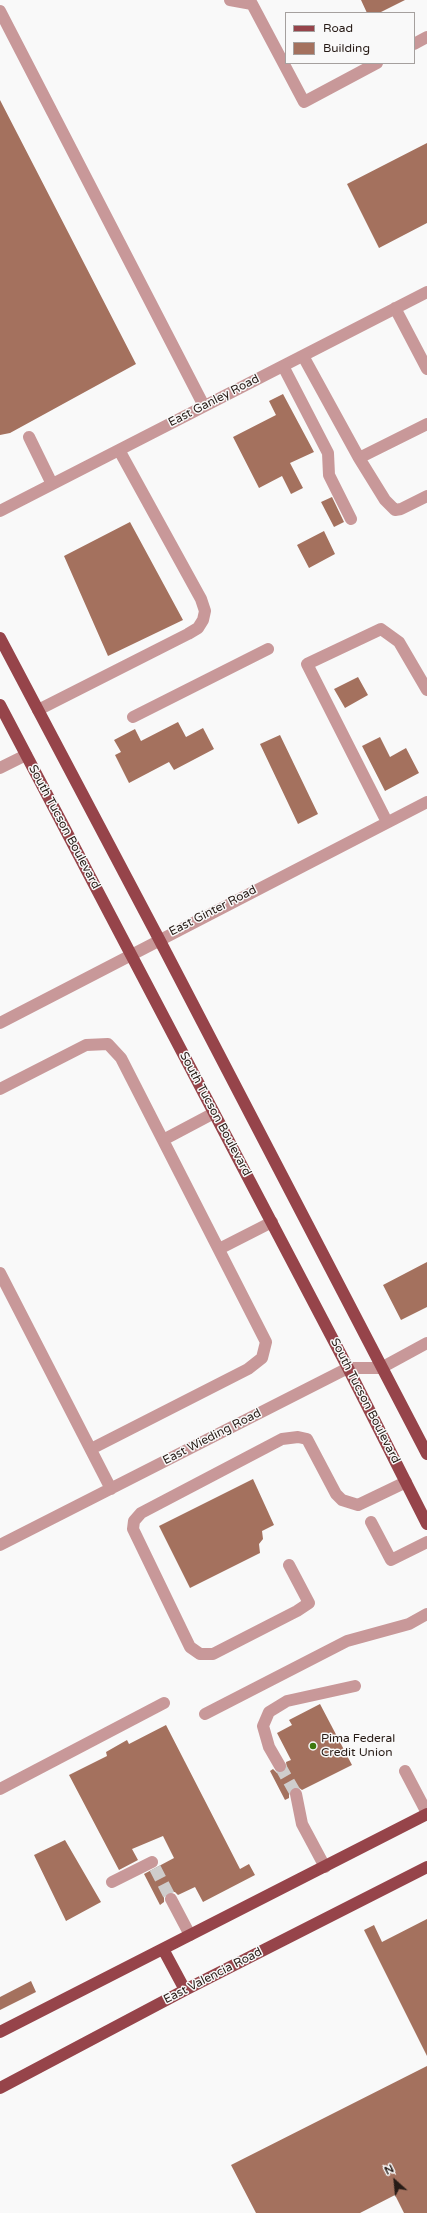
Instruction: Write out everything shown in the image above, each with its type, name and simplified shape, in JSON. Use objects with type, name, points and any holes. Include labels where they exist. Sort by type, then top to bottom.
[{"type":"main road","points":[[0,638],[159,939],[427,1454]]},
{"type":"main road","name":"South Tucson Boulevard","points":[[0,705],[272,1222],[427,1524]]},
{"type":"main road","points":[[0,2032],[427,1814]]},
{"type":"main road","name":"East Valencia Road","points":[[0,2088],[185,1990],[427,1867]]},
{"type":"main road","points":[[163,1949],[185,1990]]},
{"type":"street","points":[[230,0],[252,4],[304,102],[375,64]]},
{"type":"street","points":[[0,11],[204,406]]},
{"type":"street","points":[[415,43],[427,37]]},
{"type":"street","name":"East Ganley Road","points":[[0,511],[427,292]]},
{"type":"street","points":[[395,308],[427,369]]},
{"type":"street","points":[[302,356],[359,458],[385,500],[395,510],[401,509],[427,496]]},
{"type":"street","points":[[283,366],[328,453],[329,475],[351,518]]},
{"type":"street","points":[[359,458],[427,424]]},
{"type":"street","points":[[29,437],[52,484]]},
{"type":"street","points":[[38,710],[188,634],[198,628],[203,620],[204,611],[201,599],[119,450]]},
{"type":"street","points":[[387,822],[307,664],[381,629],[399,642],[427,690]]},
{"type":"street","points":[[133,717],[268,649]]},
{"type":"street","points":[[0,768],[26,755]]},
{"type":"street","name":"East Ginter Road","points":[[0,1023],[159,939],[427,802]]},
{"type":"street","points":[[0,1089],[86,1045],[108,1044],[121,1058],[266,1342],[262,1358],[248,1368],[91,1449]]},
{"type":"street","points":[[163,1140],[214,1113]]},
{"type":"street","points":[[219,1249],[272,1222]]},
{"type":"street","points":[[0,1273],[111,1489]]},
{"type":"street","name":"East Wieding Road","points":[[0,1545],[348,1368],[381,1368],[427,1344]]},
{"type":"street","points":[[289,1565],[309,1603],[297,1611],[213,1654],[200,1654],[190,1647],[133,1529],[134,1521],[141,1513],[282,1439],[298,1438],[307,1440],[336,1494],[342,1500],[358,1505],[406,1482]]},
{"type":"street","points":[[371,1522],[391,1560],[427,1542]]},
{"type":"street","points":[[205,1714],[347,1641],[409,1624],[427,1614]]},
{"type":"street","points":[[280,1766],[269,1746],[263,1726],[269,1712],[287,1701],[355,1686]]},
{"type":"street","points":[[0,1789],[164,1703]]},
{"type":"street","points":[[405,1771],[427,1814]]},
{"type":"street","points":[[296,1794],[302,1824],[325,1866]]},
{"type":"street","points":[[112,1882],[152,1862]]},
{"type":"street","points":[[171,1899],[190,1935]]},
{"type":"building","points":[[361,0],[405,0],[381,12],[367,12]]},
{"type":"building","points":[[0,100],[136,364],[10,433],[0,435]]},
{"type":"building","points":[[427,143],[427,223],[379,248],[347,184]]},
{"type":"building","points":[[283,394],[314,452],[290,463],[303,488],[291,494],[282,476],[259,488],[233,437],[276,415],[269,401]]},
{"type":"building","points":[[332,497],[344,522],[334,527],[321,502]]},
{"type":"building","points":[[130,522],[183,620],[108,656],[64,556]]},
{"type":"building","points":[[324,531],[335,554],[309,568],[297,545]]},
{"type":"building","points":[[358,677],[368,695],[345,708],[334,689]]},
{"type":"building","points":[[178,722],[186,737],[203,728],[214,749],[174,770],[169,762],[129,783],[115,755],[121,752],[114,740],[135,729],[141,741]]},
{"type":"building","points":[[280,735],[318,814],[298,824],[260,744]]},
{"type":"building","points":[[380,737],[390,757],[406,748],[419,773],[385,791],[362,746]]},
{"type":"building","points":[[427,1262],[427,1307],[401,1320],[383,1285]]},
{"type":"building","points":[[253,1479],[274,1525],[262,1531],[263,1539],[259,1544],[260,1553],[190,1588],[159,1526]]},
{"type":"building","name":"Pima Federal Credit Union","points":[[320,1704],[352,1765],[302,1790],[298,1787],[291,1788],[289,1798],[285,1800],[270,1771],[273,1769],[277,1773],[283,1773],[287,1769],[286,1762],[291,1760],[277,1733],[292,1725],[289,1720]]},
{"type":"building","points":[[166,1725],[240,1869],[249,1864],[255,1875],[203,1902],[195,1887],[178,1895],[175,1892],[168,1892],[164,1895],[164,1902],[160,1905],[144,1874],[174,1858],[163,1836],[132,1849],[138,1860],[119,1870],[69,1775],[107,1756],[106,1752],[127,1740],[129,1744]]},
{"type":"building","points":[[65,1840],[101,1902],[66,1921],[34,1855]]},
{"type":"building","points":[[427,1919],[427,2056],[364,1930],[374,1925],[382,1942]]},
{"type":"building","points":[[31,1981],[36,1992],[0,2010],[0,1997]]},
{"type":"building","points":[[427,2066],[427,2213],[404,2213],[395,2195],[360,2213],[256,2213],[231,2165]]},
{"type":"tunnel","points":[[280,1766],[296,1794]]},
{"type":"tunnel","points":[[155,1868],[171,1899]]},
{"type":"place","name":"Pima Federal Credit Union","points":[[313,1746]]}]
